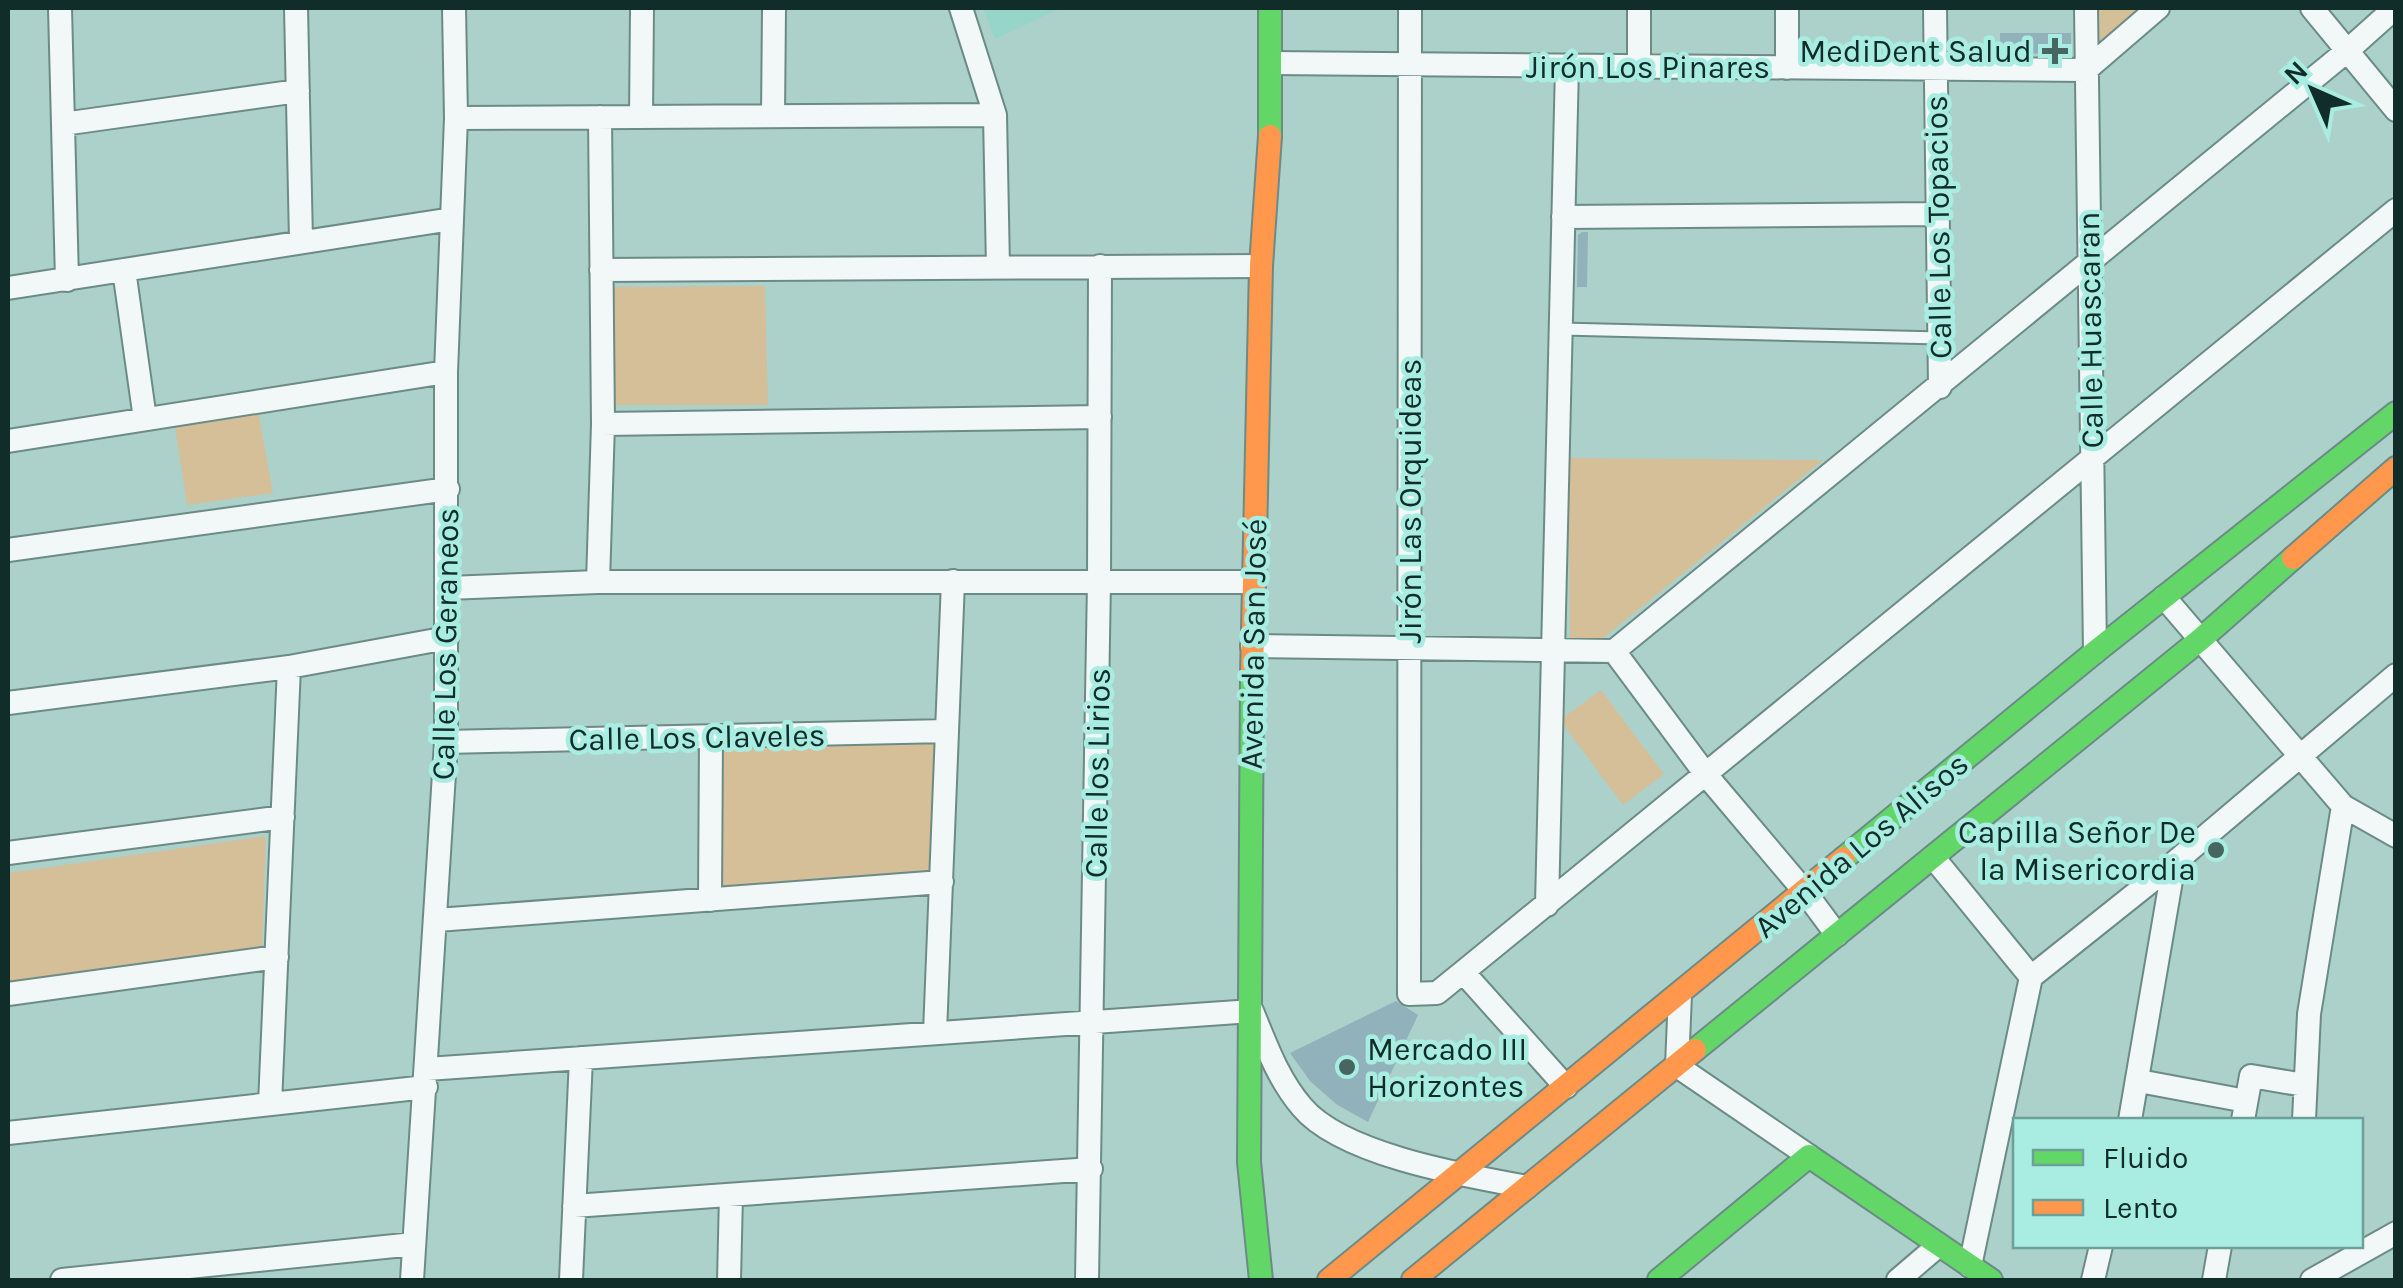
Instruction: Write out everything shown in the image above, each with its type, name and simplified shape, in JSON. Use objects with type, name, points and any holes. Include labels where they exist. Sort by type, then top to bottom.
[{"type":"street","points":[[60,8],[67,280]]},
{"type":"street","points":[[296,8],[301,241]]},
{"type":"street","name":"Calle Los Geraneos","points":[[412,1280],[446,742],[446,372],[456,118],[454,8]]},
{"type":"street","points":[[641,117],[642,8]]},
{"type":"street","points":[[773,116],[774,8]]},
{"type":"street","points":[[961,8],[995,115],[998,267]]},
{"type":"street","name":"Avenida San José","points":[[1261,1280],[1249,1162],[1252,646],[1270,8]]},
{"type":"street","name":"Jirón Las Orquideas","points":[[1410,8],[1409,994],[1437,993],[1464,972]]},
{"type":"street","points":[[1639,8],[1640,66]]},
{"type":"street","points":[[1787,8],[1787,68]]},
{"type":"street","name":"Calle Los Topacios","points":[[1935,8],[1940,386]]},
{"type":"street","name":"Calle Huascaran","points":[[2086,8],[2095,652]]},
{"type":"street","points":[[2086,70],[2158,8]]},
{"type":"street","points":[[2312,8],[2396,110]]},
{"type":"street","points":[[1252,646],[1614,651],[2089,264],[2395,8]]},
{"type":"street","name":"Jirón Los Pinares","points":[[1270,64],[2086,70]]},
{"type":"street","points":[[1547,905],[1567,66]]},
{"type":"street","points":[[63,124],[298,91]]},
{"type":"street","points":[[456,118],[995,115]]},
{"type":"street","points":[[598,582],[602,424],[600,117]]},
{"type":"street","points":[[1566,1087],[1464,972],[2396,210]]},
{"type":"street","points":[[1563,217],[1938,214]]},
{"type":"street","points":[[8,288],[452,220]]},
{"type":"street","name":"Calle los Lirios","points":[[1087,1280],[1099,580],[1100,266]]},
{"type":"street","points":[[602,270],[1262,266]]},
{"type":"street","points":[[124,270],[145,419]]},
{"type":"street","points":[[8,441],[446,372]]},
{"type":"street","name":"Avenida Los Alisos","points":[[1330,1280],[2095,652],[2396,413]]},
{"type":"street","points":[[602,424],[1100,417]]},
{"type":"street","name":"Avenida Los Alisos","points":[[1414,1280],[2200,640],[2396,468]]},
{"type":"street","points":[[8,550],[448,489]]},
{"type":"street","points":[[936,1033],[953,581]]},
{"type":"street","points":[[448,588],[598,582],[1253,582]]},
{"type":"street","points":[[2164,596],[2342,806],[2396,836]]},
{"type":"street","points":[[8,703],[289,667],[447,638]]},
{"type":"street","points":[[1614,651],[1708,776],[1806,892],[1837,935]]},
{"type":"street","points":[[270,1104],[289,667]]},
{"type":"street","points":[[1970,1266],[2032,977],[2174,864],[2396,675]]},
{"type":"street","name":"Calle Los Claveles","points":[[446,742],[948,730]]},
{"type":"street","points":[[710,900],[711,736]]},
{"type":"street","points":[[2304,1118],[2309,1014],[2342,806]]},
{"type":"street","points":[[8,853],[282,817]]},
{"type":"street","points":[[1934,857],[2032,977]]},
{"type":"street","points":[[2130,1118],[2174,864]]},
{"type":"street","points":[[437,920],[942,882]]},
{"type":"street","points":[[8,994],[276,957]]},
{"type":"street","points":[[1680,994],[1677,1066],[1991,1280]]},
{"type":"street","points":[[8,1133],[270,1104],[581,1058],[1252,1011],[1277,1073],[1304,1110],[1339,1136],[1433,1170],[1527,1188]]},
{"type":"street","points":[[571,1280],[581,1058]]},
{"type":"street","points":[[2139,1080],[2245,1111],[2251,1076],[2304,1085]]},
{"type":"street","points":[[1659,1280],[1809,1156]]},
{"type":"street","points":[[574,1206],[1091,1170]]},
{"type":"street","points":[[729,1280],[732,1195]]},
{"type":"street","points":[[2320,1248],[2320,1275],[2396,1232]]},
{"type":"street","points":[[62,1280],[414,1244]]},
{"type":"street","points":[[1898,1280],[1940,1245]]},
{"type":"street","points":[[2094,1280],[2102,1248]]},
{"type":"street","points":[[2214,1280],[2220,1248]]},
{"type":"lane","points":[[1560,329],[1940,338]]},
{"type":"shaded area","points":[[983,8],[1061,8],[995,39]]},
{"type":"shaded area","points":[[2099,8],[2151,8],[2100,51]]},
{"type":"shaded area","points":[[765,286],[768,405],[614,405],[612,287]]},
{"type":"shaded area","points":[[258,411],[273,493],[187,505],[175,427]]},
{"type":"shaded area","points":[[1568,458],[1823,460],[1602,639],[1570,638]]},
{"type":"shaded area","points":[[1601,690],[1664,774],[1623,805],[1560,720]]},
{"type":"shaded area","points":[[938,739],[933,874],[705,887],[703,744]]},
{"type":"shaded area","points":[[266,836],[262,953],[8,981],[8,873]]},
{"type":"building","points":[[2000,33],[2071,33],[2071,53],[2000,54]]},
{"type":"building","points":[[1588,232],[1587,287],[1577,287],[1578,235]]},
{"type":"building","name":"Mercado III Horizontes","points":[[1396,1001],[1418,1015],[1368,1122],[1336,1104],[1310,1081],[1290,1053]]},
{"type":"traffic: fast","points":[[1270,8],[1270,136]]},
{"type":"traffic: fast","points":[[1844,858],[2396,413]]},
{"type":"traffic: fast","points":[[1695,1050],[2201,639],[2293,558]]},
{"type":"traffic: fast","points":[[1252,675],[1249,1162],[1261,1280]]},
{"type":"traffic: fast","points":[[1659,1280],[1809,1156],[1991,1280]]},
{"type":"traffic: slow","points":[[1252,675],[1261,266],[1270,136]]},
{"type":"traffic: slow","points":[[2293,558],[2396,468]]},
{"type":"traffic: slow","points":[[1329,1280],[1844,858]]},
{"type":"traffic: slow","points":[[1413,1280],[1695,1050]]},
{"type":"place","name":"MediDent Salud","points":[[2055,51]]},
{"type":"place","name":"Capilla Señor De la Misericordia","points":[[2216,850]]},
{"type":"place","name":"Mercado III Horizontes","points":[[1347,1067]]}]
